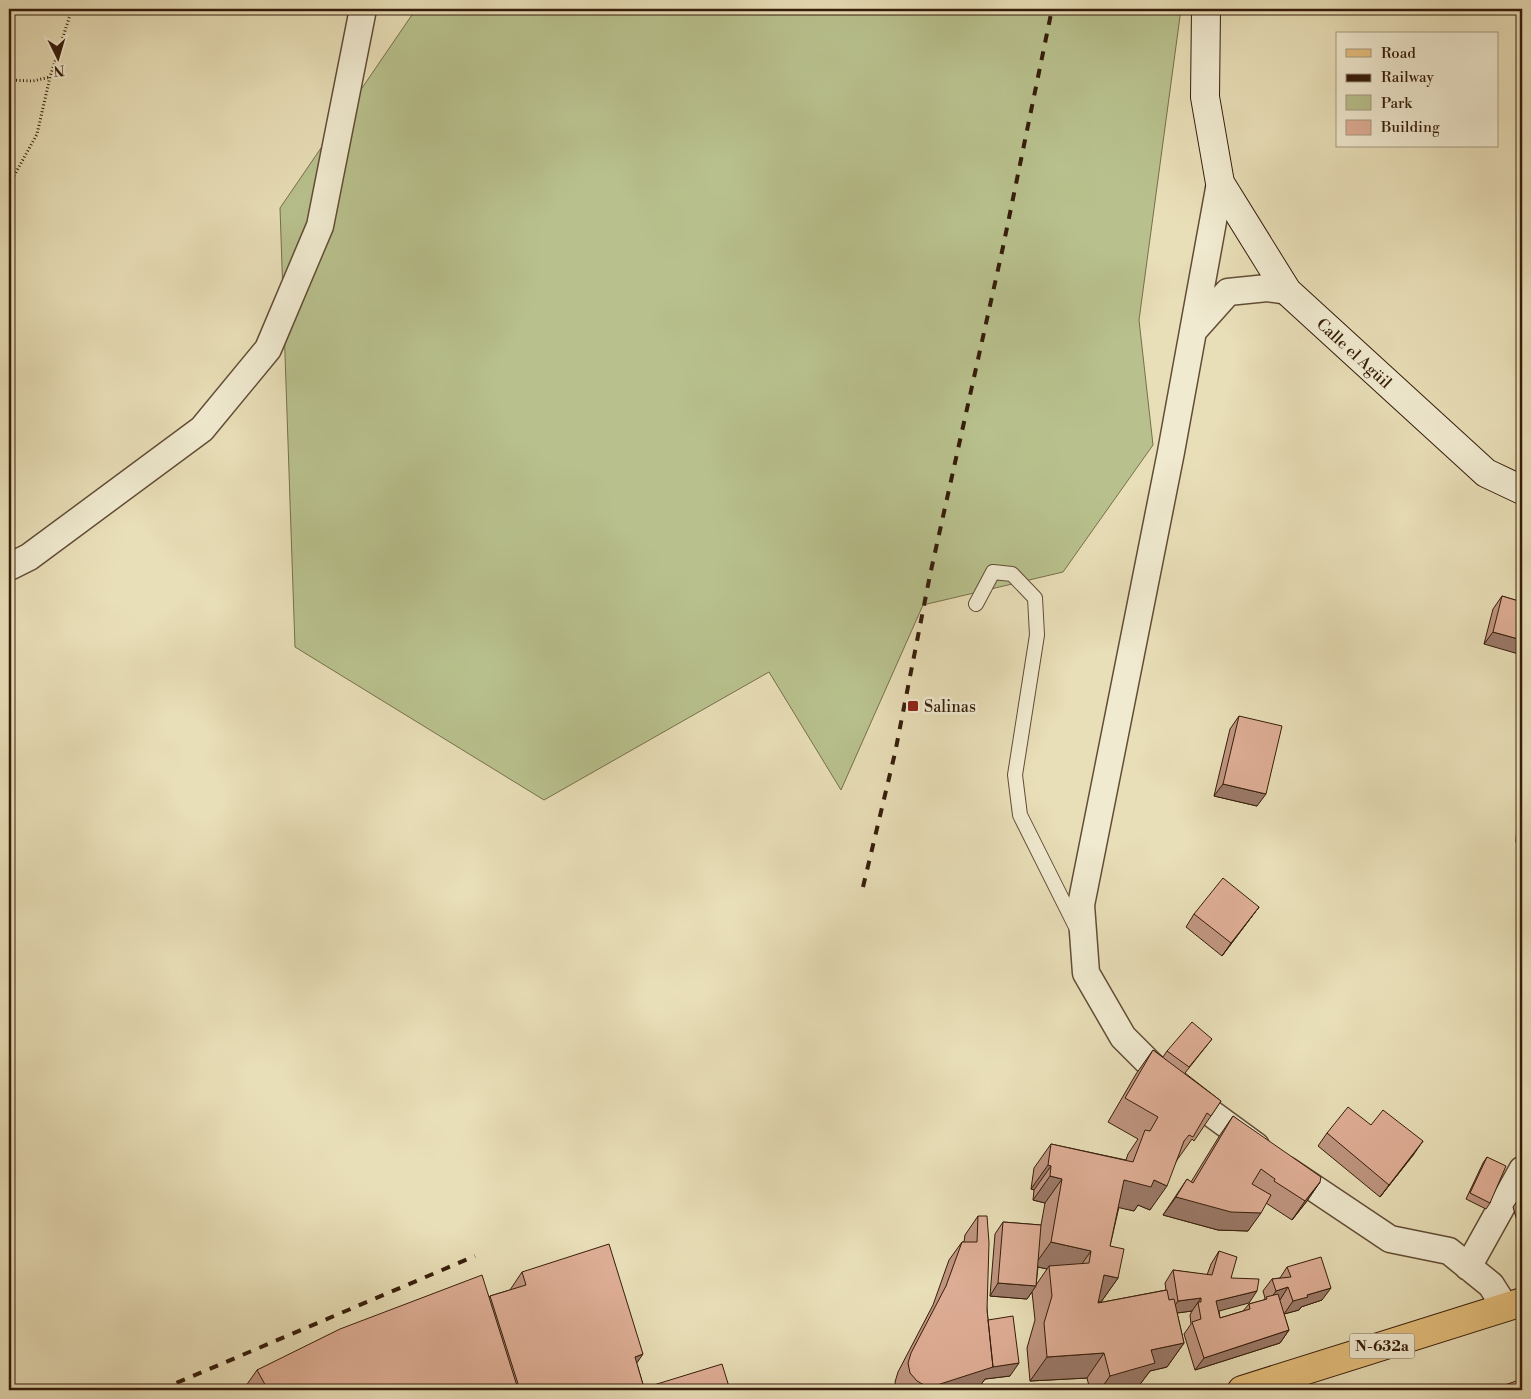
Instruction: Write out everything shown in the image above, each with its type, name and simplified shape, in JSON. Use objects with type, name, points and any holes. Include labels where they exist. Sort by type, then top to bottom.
[{"type":"main road","name":"N-632a","points":[[1242,1390],[1514,1305]]},
{"type":"street","points":[[9,567],[29,557],[202,429],[268,349],[320,226],[363,9]]},
{"type":"street","points":[[1206,9],[1205,97],[1220,183],[1172,452],[1081,905],[1086,973],[1123,1038],[1167,1081],[1308,1185],[1390,1238],[1449,1251],[1514,1305]]},
{"type":"street","name":"Calle el Agüil","points":[[1220,183],[1287,291],[1486,473],[1522,490]]},
{"type":"street","points":[[1194,330],[1228,292],[1267,288],[1287,291]]},
{"type":"street","points":[[1468,1267],[1522,1170]]},
{"type":"lane","points":[[976,604],[993,572],[1012,574],[1036,598],[1037,635],[1015,775],[1020,815],[1084,943]]},
{"type":"path","points":[[9,185],[37,134],[50,77],[72,9]]},
{"type":"path","points":[[9,80],[33,81],[50,77]]},
{"type":"green space","points":[[416,9],[1181,9],[1139,320],[1153,445],[1063,572],[923,605],[841,790],[769,672],[544,800],[295,647],[280,208]]},
{"type":"building","points":[[1502,596],[1522,602],[1522,640],[1493,632]]},
{"type":"building","points":[[1239,716],[1282,726],[1266,794],[1223,784]]},
{"type":"building","points":[[1522,817],[1522,836],[1520,835]]},
{"type":"building","points":[[1223,878],[1259,907],[1231,943],[1194,914]]},
{"type":"building","points":[[1192,1022],[1212,1039],[1189,1067],[1167,1051]]},
{"type":"building","points":[[1153,1050],[1221,1101],[1211,1116],[1207,1113],[1193,1137],[1189,1135],[1184,1141],[1167,1186],[1154,1180],[1151,1187],[1124,1180],[1110,1246],[1124,1249],[1118,1278],[1104,1275],[1098,1303],[1167,1290],[1169,1300],[1174,1299],[1184,1343],[1151,1350],[1155,1363],[1110,1376],[1104,1353],[1047,1357],[1044,1323],[1052,1296],[1049,1266],[1089,1263],[1091,1251],[1051,1242],[1062,1179],[1050,1176],[1051,1166],[1048,1165],[1051,1144],[1133,1162],[1145,1130],[1150,1131],[1158,1117],[1125,1098]]},
{"type":"building","points":[[1348,1107],[1371,1125],[1383,1110],[1423,1141],[1389,1185],[1327,1133]]},
{"type":"building","points":[[1233,1116],[1321,1177],[1320,1182],[1305,1201],[1274,1181],[1275,1179],[1261,1169],[1252,1184],[1271,1195],[1261,1213],[1231,1212],[1176,1197],[1187,1179],[1193,1183]]},
{"type":"building","points":[[1487,1157],[1506,1166],[1490,1203],[1470,1193]]},
{"type":"building","points":[[978,1216],[987,1216],[989,1243],[987,1310],[993,1367],[934,1386],[926,1386],[917,1381],[910,1373],[908,1363],[911,1353],[946,1286],[962,1242],[977,1242]]},
{"type":"building","points":[[1003,1222],[1041,1225],[1036,1286],[998,1283]]},
{"type":"building","points":[[609,1244],[643,1354],[635,1357],[644,1388],[722,1364],[730,1390],[520,1390],[490,1296],[526,1285],[522,1272]]},
{"type":"building","points":[[1219,1251],[1237,1257],[1231,1278],[1259,1279],[1257,1291],[1216,1301],[1220,1318],[1250,1309],[1249,1304],[1278,1294],[1289,1330],[1204,1358],[1192,1322],[1201,1319],[1198,1302],[1201,1302],[1201,1298],[1178,1301],[1173,1270],[1212,1275]]},
{"type":"building","points":[[1321,1257],[1331,1288],[1293,1301],[1288,1287],[1276,1291],[1272,1279],[1291,1277],[1287,1267]]},
{"type":"building","points":[[482,1275],[518,1389],[268,1390],[257,1370],[340,1329]]},
{"type":"building","points":[[1013,1316],[1019,1363],[993,1367],[988,1320]]},
{"type":"building","points":[[1522,1379],[1522,1390],[1500,1390],[1499,1387]]},
{"type":"railway","points":[[863,887],[895,753],[930,575],[1003,247],[1052,9]]},
{"type":"railway","points":[[160,1390],[475,1256]]},
{"type":"place","name":"Salinas","points":[[913,706]]}]
